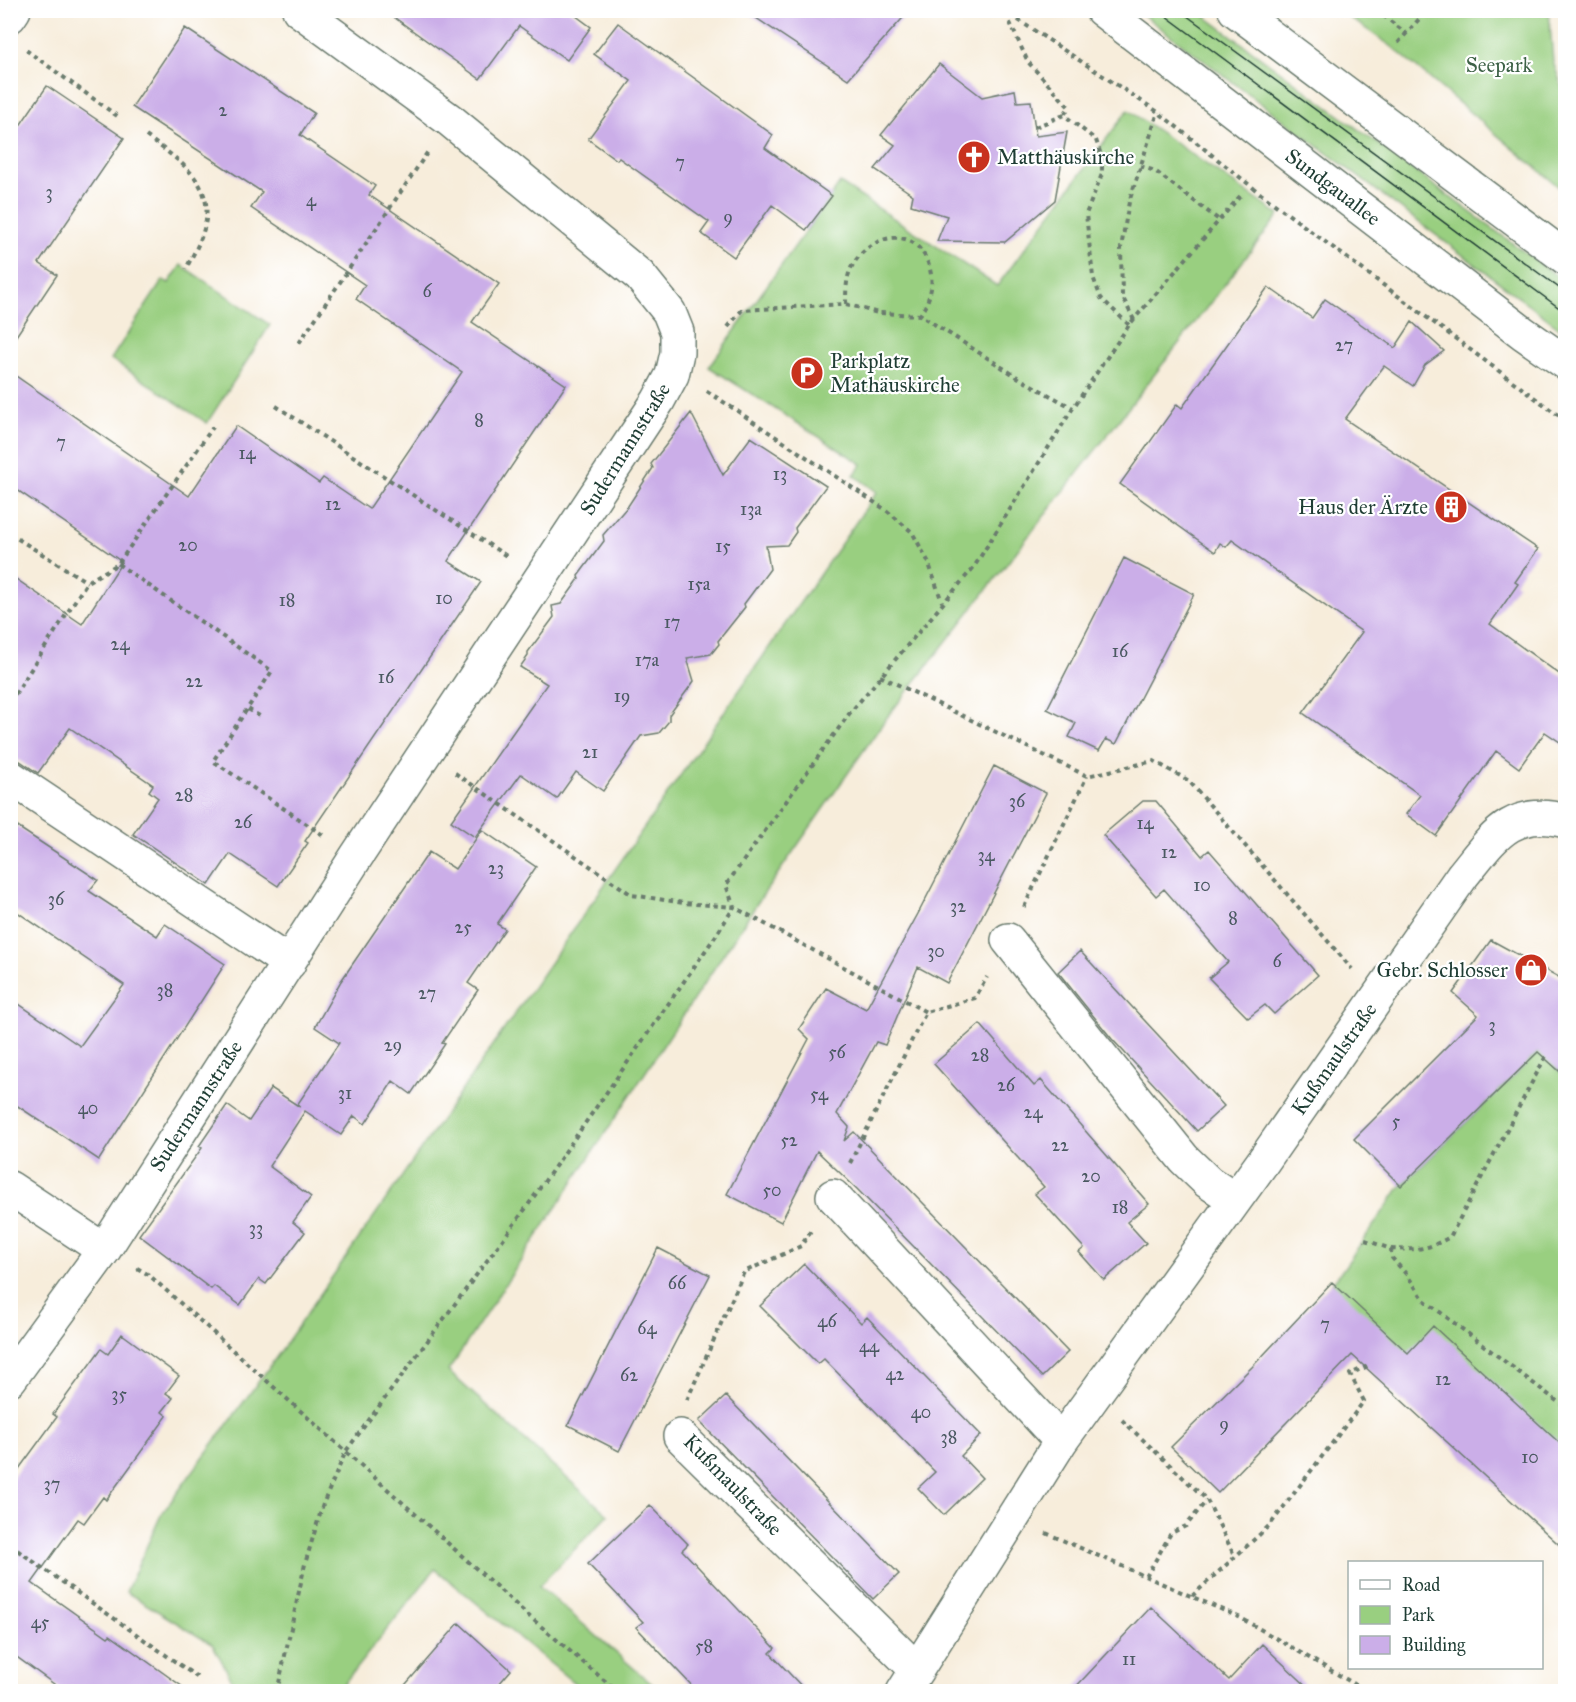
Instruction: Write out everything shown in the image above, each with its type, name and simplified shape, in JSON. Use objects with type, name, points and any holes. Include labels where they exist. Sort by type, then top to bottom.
[{"type":"street","points":[[14,10],[15,31]]},
{"type":"street","name":"Sudermannstraße","points":[[10,1379],[104,1250],[356,857],[658,401],[672,375],[677,353],[678,332],[669,312],[640,276],[451,121],[299,10]]},
{"type":"street","name":"Sundgauallee","points":[[1102,10],[1523,333],[1566,363]]},
{"type":"street","points":[[1235,10],[1566,258]]},
{"type":"street","points":[[10,777],[289,963]]},
{"type":"street","name":"Kußmaulstraße","points":[[680,1436],[910,1681],[1061,1441],[1262,1163],[1462,876],[1498,832],[1521,820],[1548,816],[1566,821]]},
{"type":"street","points":[[1008,940],[1184,1159],[1208,1182],[1234,1199]]},
{"type":"street","points":[[10,1188],[104,1250]]},
{"type":"street","points":[[833,1196],[1061,1441]]},
{"type":"path","points":[[1376,10],[1407,34]]},
{"type":"path","points":[[1398,43],[1427,10]]},
{"type":"path","points":[[1004,12],[1158,112],[1261,194],[1566,421]]},
{"type":"path","points":[[1004,12],[1028,62],[1069,107],[1064,115],[1035,127]]},
{"type":"path","points":[[15,31],[120,118]]},
{"type":"path","points":[[1134,320],[1122,296],[1121,248],[1129,202],[1158,112]]},
{"type":"path","points":[[1064,115],[1096,140],[1102,158],[1102,174],[1086,214],[1093,277],[1101,298],[1129,325]]},
{"type":"path","points":[[299,343],[419,164],[451,121]]},
{"type":"path","points":[[146,136],[199,182],[205,195],[207,206],[202,235],[186,269]]},
{"type":"path","points":[[1140,166],[1155,171],[1219,220]]},
{"type":"path","points":[[734,907],[726,885],[849,714],[974,567],[1073,408],[1129,325],[1241,195]]},
{"type":"path","points":[[846,304],[846,288],[851,269],[866,248],[886,237],[911,241],[923,251],[933,277],[928,301],[920,315]]},
{"type":"path","points":[[728,327],[742,310],[846,304],[878,313],[920,315],[1022,380],[1073,408]]},
{"type":"path","points":[[672,375],[706,390],[885,510],[912,531],[928,561],[943,603]]},
{"type":"path","points":[[276,406],[542,578]]},
{"type":"path","points":[[10,702],[87,582],[118,564],[213,427]]},
{"type":"path","points":[[10,534],[87,582]]},
{"type":"path","points":[[118,564],[272,671],[213,761],[356,857]]},
{"type":"path","points":[[880,676],[1087,776],[1154,761],[1189,781],[1377,997]]},
{"type":"path","points":[[248,709],[261,717]]},
{"type":"path","points":[[425,753],[632,896],[734,907],[926,1012],[975,998],[1008,940],[1087,776]]},
{"type":"path","points":[[276,1692],[305,1564],[323,1504],[346,1452],[526,1208],[734,907]]},
{"type":"path","name":"Kußmaulstraße","points":[[680,1436],[687,1399],[744,1272],[801,1246],[833,1196],[926,1012]]},
{"type":"path","points":[[1365,1240],[1391,1249],[1411,1250],[1432,1247],[1450,1237],[1547,1054]]},
{"type":"path","points":[[1391,1249],[1392,1258],[1424,1300],[1566,1408]]},
{"type":"path","points":[[104,1250],[149,1275],[530,1617],[618,1692]]},
{"type":"path","points":[[1192,1596],[1270,1525],[1364,1401],[1350,1374],[1368,1366]]},
{"type":"path","points":[[1095,1394],[1207,1500],[1235,1557]]},
{"type":"path","points":[[1146,1576],[1171,1533],[1186,1526],[1207,1500]]},
{"type":"path","points":[[1011,1518],[1241,1618],[1368,1692]]},
{"type":"path","points":[[10,1545],[197,1677]]},
{"type":"green space","points":[[1138,11],[1198,11],[1565,282],[1565,332]]},
{"type":"green space","name":"Seepark","points":[[1340,11],[1549,11],[1553,62],[1565,95],[1565,192],[1391,46]]},
{"type":"green space","points":[[1128,110],[1279,215],[885,720],[756,905],[448,1371],[608,1515],[539,1586],[660,1691],[584,1691],[435,1569],[338,1691],[238,1691],[213,1645],[126,1592],[161,1515],[278,1355],[877,492],[854,475],[862,464],[709,367],[840,183],[997,286]]},
{"type":"green space","points":[[181,265],[270,325],[207,423],[111,359],[163,280],[169,283]]},
{"type":"green space","points":[[1543,1047],[1558,1070],[1566,1077],[1565,1449],[1403,1359],[1332,1283],[1401,1186]]},
{"type":"building","points":[[384,10],[568,10],[591,27],[567,60],[519,26],[480,79]]},
{"type":"building","points":[[744,10],[910,10],[848,79]]},
{"type":"building","points":[[618,23],[773,135],[765,148],[832,196],[806,230],[772,205],[734,257],[701,233],[709,222],[619,158],[617,160],[588,139],[631,81],[594,54]]},
{"type":"building","points":[[185,28],[314,113],[300,135],[375,186],[369,195],[499,284],[472,322],[566,385],[448,561],[481,582],[305,841],[308,843],[278,886],[230,854],[209,885],[133,834],[158,798],[149,791],[153,785],[70,728],[38,773],[20,761],[10,758],[10,575],[82,624],[122,562],[10,485],[10,372],[189,496],[236,426],[319,483],[323,478],[369,509],[462,372],[356,299],[365,285],[251,208],[262,192],[132,107]]},
{"type":"building","name":"Matthäuskirche","points":[[939,64],[982,97],[1015,90],[1017,102],[1031,101],[1036,136],[1067,132],[1055,200],[1005,242],[937,241],[947,216],[911,205],[913,195],[875,169],[895,145],[881,135]]},
{"type":"building","points":[[47,86],[124,138],[39,263],[57,275],[10,345],[10,140]]},
{"type":"building","points":[[1268,287],[1312,318],[1325,299],[1395,348],[1412,322],[1444,351],[1425,365],[1413,386],[1384,366],[1345,419],[1538,549],[1515,582],[1518,584],[1490,624],[1566,679],[1566,746],[1545,732],[1519,768],[1496,751],[1436,836],[1406,814],[1420,795],[1303,713],[1362,632],[1232,540],[1226,547],[1220,543],[1215,552],[1120,484],[1177,404],[1182,408]]},
{"type":"building","points":[[691,413],[723,475],[751,437],[826,486],[795,528],[796,532],[787,545],[766,546],[770,569],[744,604],[745,607],[718,641],[719,644],[711,654],[687,658],[694,681],[669,715],[669,721],[659,733],[641,736],[603,791],[576,772],[557,799],[521,774],[475,837],[451,821],[547,684],[520,667],[528,656],[528,652],[554,617],[552,606],[561,604],[604,541],[603,535],[628,506],[653,468],[651,464]]},
{"type":"building","points":[[1124,558],[1194,594],[1116,744],[1106,739],[1099,751],[1069,737],[1076,723],[1047,709]]},
{"type":"building","points":[[994,766],[1046,793],[947,983],[918,967],[885,1045],[876,1042],[837,1114],[849,1127],[844,1141],[854,1132],[1068,1352],[1042,1377],[817,1151],[781,1222],[727,1194],[809,1039],[799,1029],[826,988],[866,1009]]},
{"type":"building","points":[[1143,801],[1156,801],[1202,856],[1209,850],[1318,975],[1274,1014],[1265,1005],[1248,1018],[1209,978],[1228,962],[1164,889],[1156,896],[1103,835]]},
{"type":"building","points":[[10,822],[98,880],[89,891],[157,936],[165,924],[225,964],[99,1160],[10,1101],[10,998],[80,1046],[124,985],[10,907]]},
{"type":"building","points":[[482,830],[536,867],[497,924],[505,929],[468,983],[478,990],[411,1094],[393,1081],[365,1124],[354,1116],[341,1135],[305,1111],[269,1166],[311,1197],[293,1222],[305,1232],[266,1284],[259,1279],[240,1305],[214,1286],[211,1289],[139,1235],[202,1148],[199,1146],[227,1105],[249,1121],[271,1088],[300,1107],[297,1105],[339,1043],[315,1027],[341,981],[429,852],[455,869]]},
{"type":"building","points":[[1491,940],[1566,981],[1566,1077],[1538,1052],[1401,1186],[1354,1139],[1478,1015],[1453,993]]},
{"type":"building","points":[[1080,951],[1224,1106],[1197,1131],[1112,1039],[1058,972]]},
{"type":"building","points":[[980,1024],[1034,1086],[1041,1080],[1149,1204],[1127,1222],[1146,1243],[1104,1280],[1079,1252],[1084,1248],[1035,1194],[1044,1187],[934,1064]]},
{"type":"building","points":[[658,1248],[710,1275],[619,1451],[568,1425]]},
{"type":"building","points":[[804,1264],[861,1323],[867,1317],[981,1435],[961,1456],[982,1478],[944,1515],[918,1488],[935,1472],[824,1359],[818,1364],[760,1306]]},
{"type":"building","points":[[1332,1282],[1408,1353],[1433,1326],[1566,1449],[1566,1551],[1352,1355],[1218,1493],[1171,1447],[1252,1367]]},
{"type":"building","points":[[122,1334],[179,1376],[166,1393],[173,1398],[162,1412],[167,1416],[106,1500],[103,1497],[84,1523],[78,1519],[32,1583],[190,1692],[65,1692],[10,1652],[10,1481],[57,1417],[53,1414],[101,1349],[108,1354]]},
{"type":"building","points":[[726,1396],[899,1574],[873,1599],[699,1421]]},
{"type":"building","points":[[650,1505],[688,1544],[682,1550],[775,1648],[770,1653],[807,1692],[698,1692],[636,1627],[643,1622],[588,1564]]},
{"type":"building","points":[[1151,1607],[1229,1680],[1262,1644],[1313,1692],[1071,1692]]},
{"type":"building","points":[[459,1623],[511,1670],[492,1692],[399,1692]]},
{"type":"tram line","points":[[1158,10],[1566,313]]},
{"type":"tram line","points":[[1179,10],[1566,293]]},
{"type":"place","name":"Matthäuskirche","points":[[974,157]]},
{"type":"place","name":"Parkplatz Mathäuskirche","points":[[807,373]]},
{"type":"place","name":"Haus der Ärzte","points":[[1451,507]]},
{"type":"place","name":"Gebr. Schlosser","points":[[1531,970]]}]
